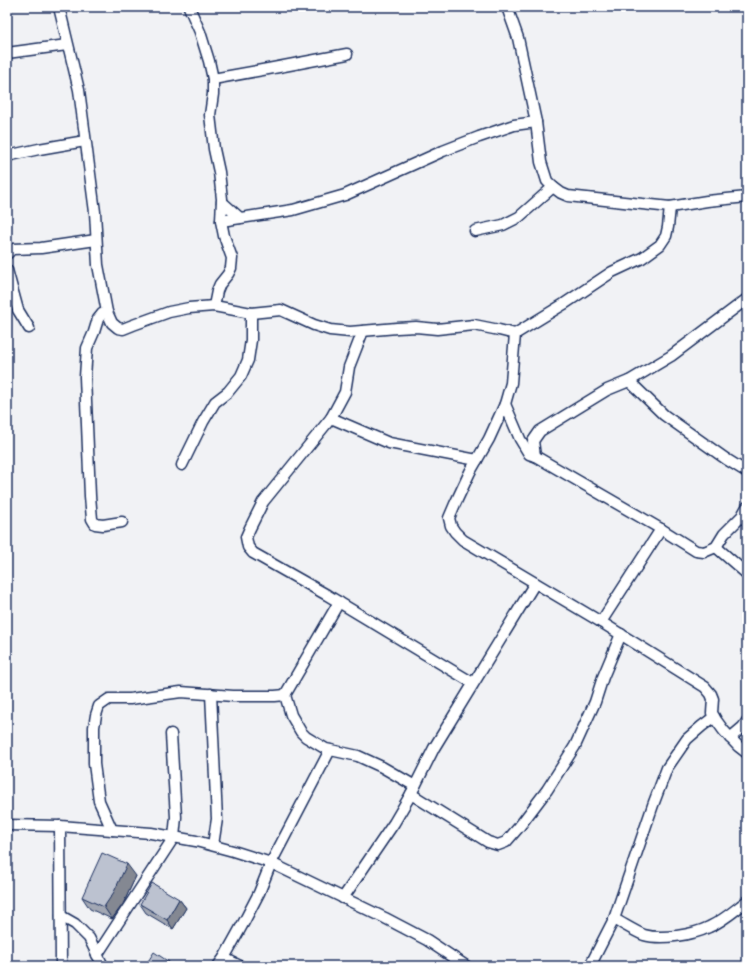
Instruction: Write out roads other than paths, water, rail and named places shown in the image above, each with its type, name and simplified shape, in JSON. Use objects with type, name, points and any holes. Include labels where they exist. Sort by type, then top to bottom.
[{"type":"street","points":[[58,7],[79,90],[95,212],[98,266],[107,312],[112,324],[118,328],[123,329],[170,312],[189,308],[214,306],[251,313],[281,310],[314,325],[330,330],[350,332],[416,327],[437,330],[474,325],[515,334],[612,272],[642,258],[660,245],[666,236],[670,207]]},
{"type":"street","points":[[189,7],[200,32],[213,79],[213,94],[210,115],[213,142],[220,172],[222,202],[221,221],[224,236],[232,258],[231,268],[220,284],[214,306]]},
{"type":"street","points":[[507,7],[518,38],[536,122],[541,162],[547,181],[553,187],[568,196],[670,207],[747,197]]},
{"type":"street","points":[[7,53],[67,45]]},
{"type":"street","points":[[213,79],[222,76],[347,54]]},
{"type":"street","points":[[221,221],[293,210],[346,195],[443,151],[479,137],[514,125],[536,122]]},
{"type":"street","points":[[7,156],[85,141]]},
{"type":"street","points":[[475,231],[503,225],[519,217],[553,187]]},
{"type":"street","points":[[222,202],[240,218]]},
{"type":"street","points":[[7,254],[12,249],[41,248],[96,240]]},
{"type":"street","points":[[7,270],[18,310],[29,328]]},
{"type":"street","points":[[535,456],[533,441],[540,431],[608,390],[629,381],[671,356],[747,299]]},
{"type":"street","points":[[107,312],[102,314],[98,319],[86,352],[85,377],[90,496],[92,519],[95,524],[103,525],[122,522]]},
{"type":"street","points":[[182,465],[203,422],[215,402],[228,392],[241,376],[248,360],[251,340],[251,313]]},
{"type":"street","points":[[363,331],[348,368],[345,392],[331,418],[263,502],[246,537],[246,542],[253,553],[339,602],[473,683]]},
{"type":"street","points":[[515,334],[511,382],[505,404],[489,439],[470,472],[455,504],[449,518],[451,526],[463,540],[602,622],[705,687],[711,694],[712,713],[714,717],[730,738],[747,754]]},
{"type":"street","points":[[629,381],[664,415],[747,472]]},
{"type":"street","points":[[505,404],[520,439],[529,454],[535,456],[661,529],[696,551],[704,552],[716,547],[724,534],[742,516],[747,507]]},
{"type":"street","points":[[331,418],[389,444],[477,460]]},
{"type":"street","points":[[602,622],[661,529]]},
{"type":"street","points":[[716,547],[747,574]]},
{"type":"street","points":[[343,898],[394,823],[413,790],[434,748],[535,583]]},
{"type":"street","points":[[339,602],[284,695],[291,715],[302,734],[320,746],[330,750],[358,756],[382,767],[488,842],[498,845],[506,842],[519,827],[547,790],[575,746],[595,702],[603,677],[621,634]]},
{"type":"street","points":[[112,830],[99,801],[94,764],[94,727],[99,706],[109,699],[130,699],[181,692],[251,696],[284,695]]},
{"type":"street","points":[[211,694],[217,819],[213,845]]},
{"type":"street","points":[[590,966],[614,919],[652,805],[667,768],[687,739],[714,717]]},
{"type":"street","points":[[730,738],[743,727],[747,721]]},
{"type":"street","points":[[97,955],[174,837],[176,817],[170,734]]},
{"type":"street","points":[[240,966],[221,962],[246,920],[271,864],[330,750]]},
{"type":"street","points":[[7,825],[60,826],[151,833],[196,841],[233,851],[271,864],[385,918],[427,940],[466,966]]},
{"type":"street","points":[[60,826],[61,966]]},
{"type":"street","points":[[614,919],[644,935],[663,937],[695,932],[709,927],[725,918],[747,901]]},
{"type":"street","points":[[61,916],[75,924],[89,938],[103,966]]}]
